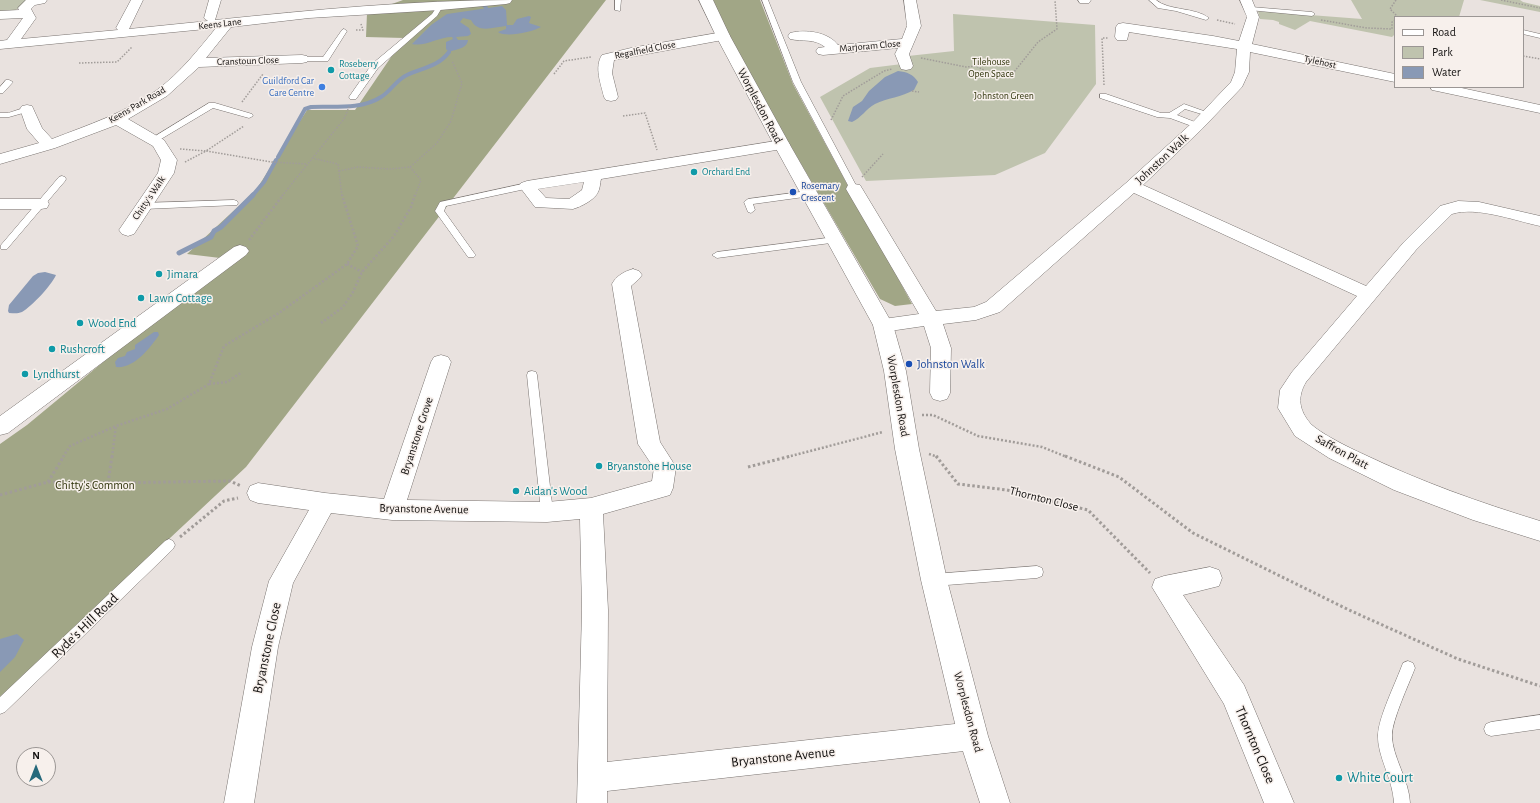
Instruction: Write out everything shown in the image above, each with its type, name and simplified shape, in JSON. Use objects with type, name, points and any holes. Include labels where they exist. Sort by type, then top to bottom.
[{"type":"main road","name":"Worplesdon Road","points":[[706,0],[723,36],[808,194],[883,325],[896,371],[907,449],[934,580],[973,736],[995,803]]},
{"type":"street","points":[[6,45],[30,18],[24,8],[31,2],[40,0]]},
{"type":"street","points":[[123,28],[137,0]]},
{"type":"street","points":[[210,18],[215,0]]},
{"type":"street","points":[[310,14],[314,0]]},
{"type":"street","name":"Keens Lane","points":[[6,45],[226,24],[310,14],[440,6],[506,0]]},
{"type":"street","points":[[905,54],[914,26],[910,0]]},
{"type":"street","name":"Johnston Walk","points":[[883,325],[932,320],[976,313],[993,306],[1132,186],[1202,120],[1237,84],[1242,72],[1244,47],[1253,17],[1249,4]]},
{"type":"street","points":[[0,15],[27,13]]},
{"type":"street","name":"Keens Park Road","points":[[0,158],[49,145],[117,119],[162,93],[195,63],[226,24]]},
{"type":"street","points":[[1122,37],[1123,27],[1213,40],[1244,47]]},
{"type":"street","name":"Regalfield Close","points":[[611,97],[605,73],[607,58],[631,52],[723,36]]},
{"type":"street","name":"Marjoram Close","points":[[795,36],[813,36],[825,39],[830,42],[828,50],[905,54]]},
{"type":"street","name":"Tylehost","points":[[1244,47],[1394,78]]},
{"type":"street","name":"Cranstoun Close","points":[[195,63],[302,59]]},
{"type":"street","points":[[1442,88],[1540,109]]},
{"type":"street","points":[[1515,88],[1518,104]]},
{"type":"street","points":[[27,109],[35,129],[49,145]]},
{"type":"street","name":"Chitty's Walk","points":[[117,119],[159,144],[169,160],[166,173],[128,230]]},
{"type":"street","points":[[527,186],[782,145]]},
{"type":"street","points":[[527,186],[541,203],[573,204],[590,192],[594,176]]},
{"type":"street","points":[[1132,186],[1370,295]]},
{"type":"street","points":[[854,188],[932,320],[941,348],[940,393]]},
{"type":"street","points":[[0,204],[41,204]]},
{"type":"street","name":"Saffron Platt","points":[[1540,221],[1479,207],[1458,206],[1446,210],[1410,246],[1370,295],[1299,376],[1290,390],[1289,408],[1303,430],[1337,452],[1402,483],[1482,513],[1540,531]]},
{"type":"street","points":[[0,426],[240,252]]},
{"type":"street","name":"Bryanstone Avenue","points":[[258,493],[325,503],[392,510],[547,512],[591,508],[662,488],[665,467],[649,444],[621,284],[633,275]]},
{"type":"street","name":"Bryanstone Grove","points":[[392,510],[441,362]]},
{"type":"street","name":"Bryanstone Close","points":[[239,803],[265,647],[281,581],[325,503]]},
{"type":"street","name":"Bryanstone Avenue","points":[[591,508],[595,610],[592,791],[973,736]]},
{"type":"street","points":[[1164,587],[1210,578]]},
{"type":"street","name":"Thornton Close","points":[[1164,587],[1234,695],[1279,803]]},
{"type":"lane","points":[[618,0],[618,10]]},
{"type":"lane","points":[[765,0],[797,82],[854,188]]},
{"type":"lane","points":[[1152,0],[1160,7],[1178,9],[1206,18]]},
{"type":"lane","points":[[1249,4],[1312,14]]},
{"type":"lane","points":[[353,97],[375,66],[435,15],[440,6]]},
{"type":"lane","points":[[302,59],[325,59],[344,31]]},
{"type":"lane","points":[[1524,32],[1540,36]]},
{"type":"lane","points":[[0,91],[9,82]]},
{"type":"lane","points":[[1103,96],[1160,115],[1202,120]]},
{"type":"lane","points":[[153,140],[212,105],[235,112],[249,120]]},
{"type":"lane","points":[[1171,116],[1184,106],[1202,120]]},
{"type":"lane","points":[[0,115],[9,115],[27,109]]},
{"type":"lane","points":[[4,247],[62,179]]},
{"type":"lane","points":[[471,255],[438,211],[443,204],[527,186]]},
{"type":"lane","points":[[751,210],[748,202],[808,194]]},
{"type":"lane","points":[[144,206],[234,203]]},
{"type":"lane","points":[[717,255],[835,240]]},
{"type":"lane","points":[[532,375],[547,512]]},
{"type":"lane","name":"Ryde's Hill Road","points":[[0,707],[169,545]]},
{"type":"lane","points":[[934,580],[1037,572]]},
{"type":"lane","points":[[1402,803],[1403,793],[1390,760],[1385,733],[1408,668]]},
{"type":"lane","points":[[1491,729],[1540,722]]},
{"type":"path","points":[[824,133],[843,96],[884,71],[905,54],[966,67],[976,66],[981,70],[996,75],[1010,77],[1038,42],[1057,29],[1055,0]]},
{"type":"path","points":[[1396,0],[1390,9],[1397,16]]},
{"type":"path","points":[[1501,0],[1540,8]]},
{"type":"path","points":[[1312,14],[1318,20],[1367,28],[1392,29],[1392,22],[1394,21]]},
{"type":"path","points":[[1206,18],[1250,27]]},
{"type":"path","points":[[79,63],[117,62],[146,32]]},
{"type":"path","points":[[1103,96],[1104,81],[1102,38],[1122,37]]},
{"type":"path","points":[[1524,56],[1540,59]]},
{"type":"path","points":[[554,74],[564,61],[591,57],[607,58]]},
{"type":"path","points":[[235,112],[272,60]]},
{"type":"path","points":[[339,171],[358,167],[390,169],[410,167],[437,143],[451,121],[462,83],[452,61]]},
{"type":"path","points":[[912,91],[919,92]]},
{"type":"path","points":[[240,252],[307,164],[344,119],[348,108]]},
{"type":"path","points":[[623,116],[645,113],[662,164]]},
{"type":"path","points":[[166,173],[206,151],[249,120]]},
{"type":"path","points":[[206,151],[272,162],[307,164]]},
{"type":"path","points":[[854,188],[884,154]]},
{"type":"path","points":[[209,384],[224,346],[279,313],[347,264],[358,246],[343,201],[338,164],[312,158]]},
{"type":"path","points":[[321,323],[343,307],[353,292],[362,272],[394,236],[411,207],[421,180],[410,167]]},
{"type":"path","points":[[347,264],[362,272]]},
{"type":"path","points":[[48,482],[70,446],[116,426],[167,409],[209,384],[227,382],[242,372]]},
{"type":"path","points":[[748,466],[903,421],[933,415],[978,436],[1042,448],[1119,477],[1193,533],[1349,610],[1458,659],[1540,686]]},
{"type":"path","points":[[108,483],[116,426]]},
{"type":"path","name":"Thornton Close","points":[[907,449],[937,456],[958,484],[1007,490],[1088,510],[1164,587]]},
{"type":"path","points":[[0,495],[48,482],[108,483],[230,481],[258,493]]},
{"type":"path","points":[[169,545],[224,501],[258,493]]},
{"type":"green space","points":[[0,0],[32,0],[14,11],[0,14]]},
{"type":"green space","name":"Chitty's Common","points":[[403,0],[606,0],[246,467],[0,697],[0,444],[27,425],[172,305],[237,260],[187,254],[256,190],[307,110],[355,110],[404,38],[366,37],[367,13]]},
{"type":"green space","points":[[709,0],[760,0],[793,84],[912,304],[895,306],[880,299],[756,87]]},
{"type":"green space","points":[[1351,0],[1464,0],[1459,16],[1394,16],[1394,35],[1392,37],[1310,21],[1295,30],[1273,20],[1260,19],[1258,11],[1362,19]]},
{"type":"green space","points":[[1480,0],[1520,0],[1540,6],[1540,12]]},
{"type":"green space","name":"Johnston Green","points":[[953,14],[1095,25],[1096,84],[1045,153],[995,175],[866,181],[820,97],[870,68],[910,63],[908,56],[954,51]]},
{"type":"water","points":[[502,6],[506,10],[507,25],[513,25],[517,19],[529,16],[531,17],[529,23],[541,27],[532,31],[502,34],[498,32],[506,29],[506,26],[486,29],[478,27],[471,20],[463,18],[460,22],[469,28],[471,34],[468,36],[456,37],[458,40],[468,40],[466,45],[463,47],[449,52],[446,49],[446,42],[453,39],[452,37],[417,45],[412,44],[431,25],[447,14]]},
{"type":"water","points":[[898,71],[910,74],[916,79],[918,82],[914,90],[875,104],[852,122],[848,121],[853,107],[862,101],[869,91],[885,77]]},
{"type":"water","points":[[45,272],[56,275],[46,290],[22,312],[9,313],[9,305],[33,276],[38,273]]},
{"type":"water","points":[[154,332],[158,332],[159,335],[141,357],[129,365],[116,367],[115,362],[118,358],[125,356],[127,352],[135,349],[135,345]]},
{"type":"water","points":[[17,634],[24,640],[15,657],[0,672],[0,639]]},
{"type":"waterway","points":[[481,0],[486,8]]},
{"type":"waterway","points":[[278,157],[305,109],[311,107],[356,106],[373,101],[385,95],[403,77],[435,64],[449,52]]},
{"type":"waterway","points":[[252,196],[264,182],[276,160]]},
{"type":"waterway","points":[[179,253],[211,237],[214,231],[221,227],[252,196]]},
{"type":"place","name":"Roseberry Cottage","points":[[331,70]]},
{"type":"place","name":"Guildford Car Care Centre","points":[[322,87]]},
{"type":"place","name":"Orchard End","points":[[694,172]]},
{"type":"place","name":"Rosemary Crescent","points":[[793,192]]},
{"type":"place","name":"Jimara","points":[[159,274]]},
{"type":"place","name":"Lawn Cottage","points":[[141,298]]},
{"type":"place","name":"Wood End","points":[[80,323]]},
{"type":"place","name":"Rushcroft","points":[[52,349]]},
{"type":"place","name":"Johnston Walk","points":[[909,364]]},
{"type":"place","name":"Lyndhurst","points":[[25,374]]},
{"type":"place","name":"Bryanstone House","points":[[599,466]]},
{"type":"place","name":"Aidan's Wood","points":[[516,491]]},
{"type":"place","name":"White Court","points":[[1339,778]]},
{"type":"park label","name":"Tilehouse Open Space","points":[[991,68]]}]
